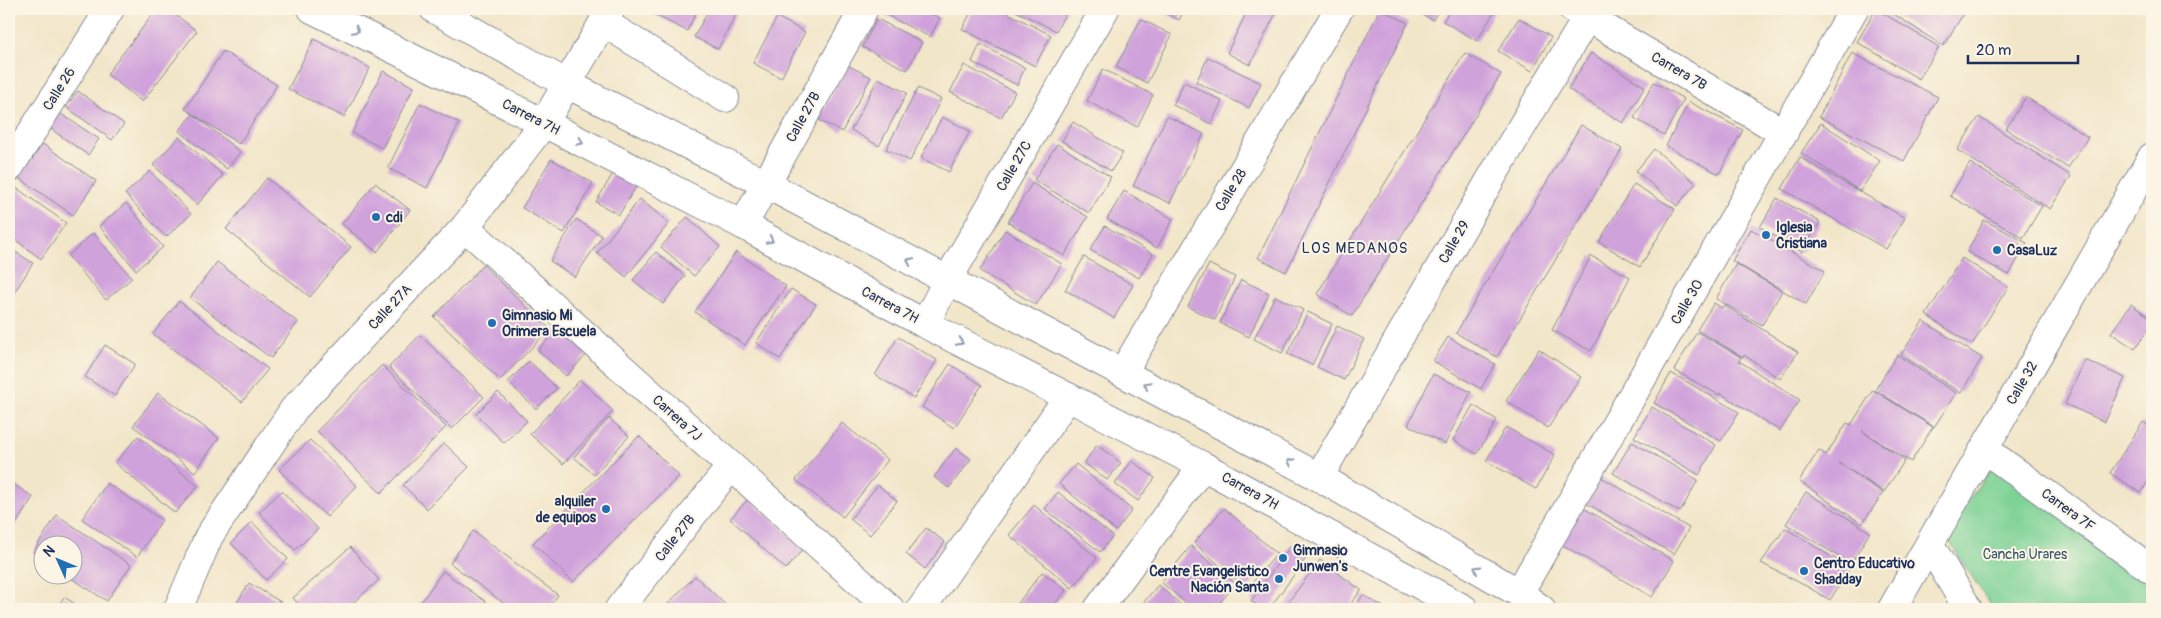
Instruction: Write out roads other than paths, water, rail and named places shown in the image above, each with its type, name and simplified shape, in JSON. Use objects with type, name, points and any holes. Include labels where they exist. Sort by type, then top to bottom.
[{"type":"street","name":"Calle 26","points":[[9,168],[110,9]]},
{"type":"street","name":"Carrera 7H","points":[[312,9],[743,225],[925,324],[1203,466],[1464,609]]},
{"type":"street","points":[[434,9],[567,84],[766,184],[1319,477],[1519,594],[1540,609]]},
{"type":"street","name":"Calle 27B","points":[[743,225],[864,9]]},
{"type":"street","name":"Calle 27C","points":[[925,324],[947,281],[1105,9]]},
{"type":"street","name":"Calle 28","points":[[1123,372],[1340,9]]},
{"type":"street","name":"Calle 30","points":[[1519,594],[1854,9]]},
{"type":"street","name":"Carrera 7B","points":[[1584,12],[1784,133]]},
{"type":"street","name":"Calle 29","points":[[1319,477],[1584,12]]},
{"type":"street","name":"Calle 27A","points":[[178,609],[208,536],[294,409],[465,227],[544,124],[607,16]]},
{"type":"street","points":[[607,16],[726,98]]},
{"type":"street","name":"Calle 32","points":[[1892,609],[2152,157]]},
{"type":"street","name":"Carrera 7J","points":[[465,227],[890,609]]},
{"type":"street","points":[[921,609],[1068,397]]},
{"type":"street","name":"Carrera 7F","points":[[1984,449],[2152,570]]},
{"type":"street","name":"Calle 27B","points":[[619,609],[731,466]]},
{"type":"street","points":[[1098,609],[1203,466]]},
{"type":"street","points":[[1930,545],[1968,609]]},
{"type":"place","name":"cdi","points":[[376,217]]},
{"type":"place","name":"Iglesia Cristiana","points":[[1766,235]]},
{"type":"place","name":"CasaLuz","points":[[1997,250]]},
{"type":"place","name":"Gimnasio Mi Orimera Escuela","points":[[492,323]]},
{"type":"place","name":"alquiler de equipos","points":[[606,509]]},
{"type":"place","name":"Gimnasio Junwen's","points":[[1283,558]]},
{"type":"place","name":"Centro Educativo Shadday","points":[[1804,571]]},
{"type":"place","name":"Centre Evangelistico Nación Santa","points":[[1279,579]]},
{"type":"district","name":"LOS MEDANOS","points":[[1355,248]]},
{"type":"park label","name":"Cancha Urares","points":[[2025,554]]}]
